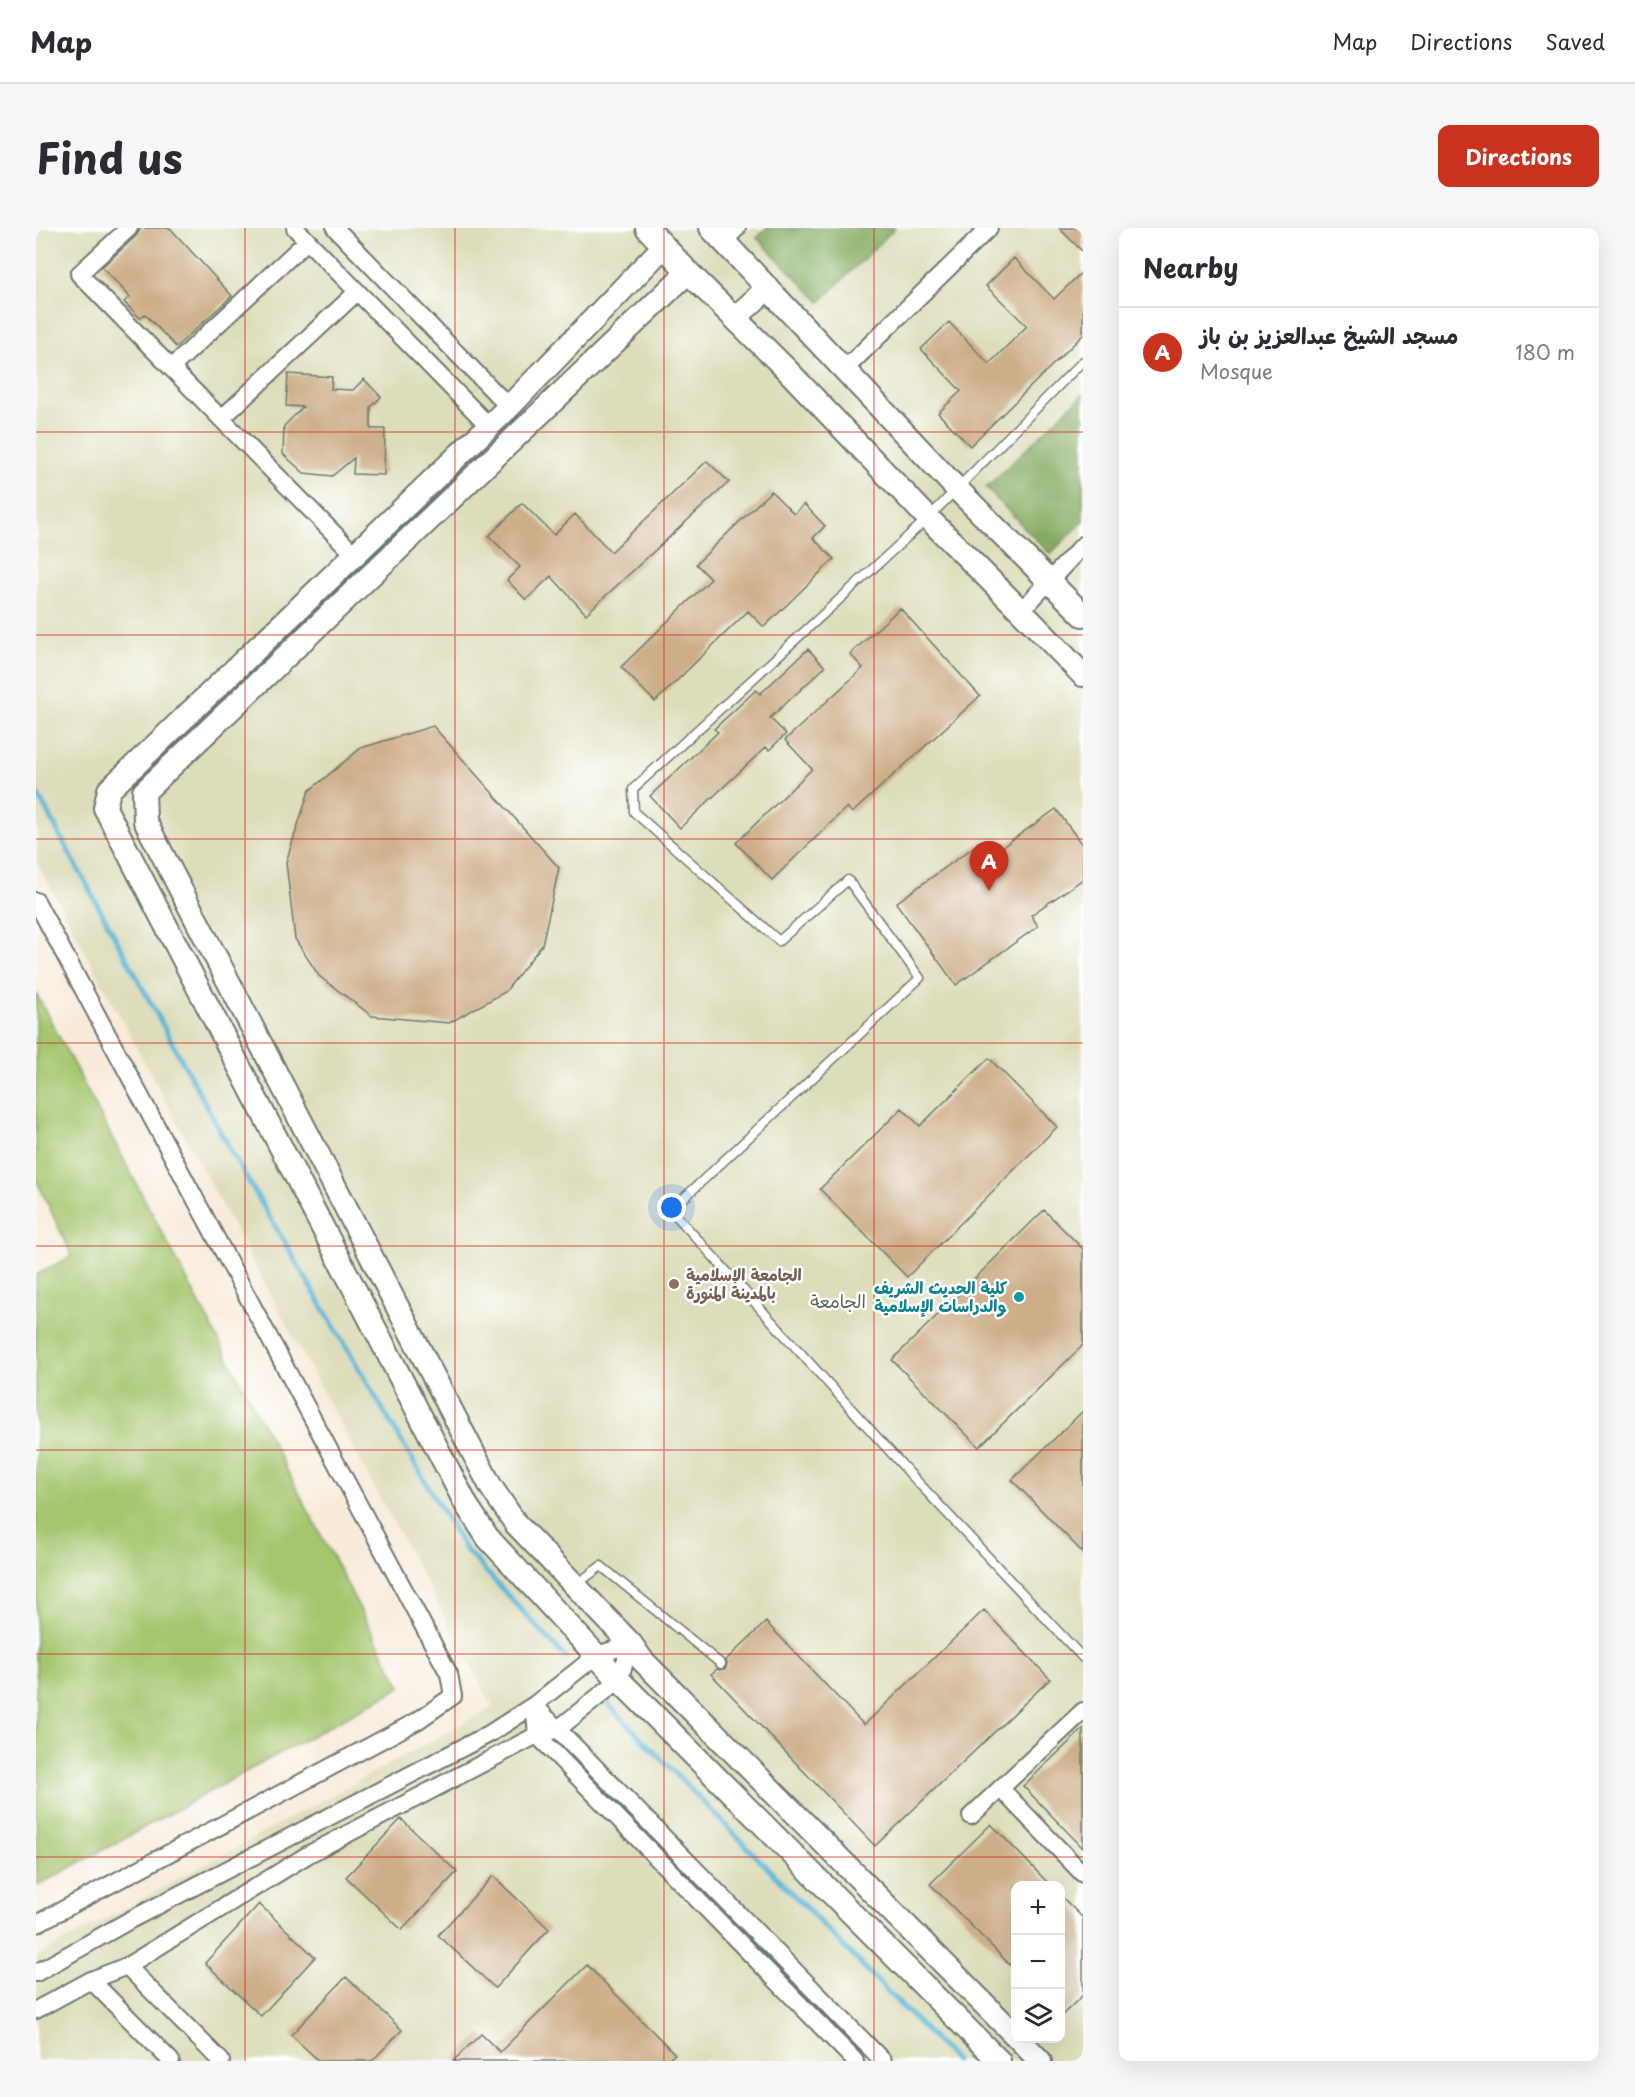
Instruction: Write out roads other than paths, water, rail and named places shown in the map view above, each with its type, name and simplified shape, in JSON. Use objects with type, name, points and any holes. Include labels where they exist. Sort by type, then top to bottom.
[{"type":"main road","points":[[647,228],[1083,675]]},
{"type":"main road","points":[[724,232],[768,288],[815,341],[845,369],[957,489],[1083,615]]},
{"type":"main road","points":[[664,246],[509,407],[109,790],[105,808],[467,1506],[488,1538],[619,1680],[999,2061]]},
{"type":"main road","points":[[688,272],[144,792],[145,821],[491,1487],[516,1524],[631,1644],[642,1660],[1011,2031]]},
{"type":"main road","points":[[735,318],[768,288]]},
{"type":"main road","points":[[1023,2043],[1040,2061]]},
{"type":"street","points":[[129,228],[79,274],[355,555]]},
{"type":"street","points":[[294,228],[489,426]]},
{"type":"street","points":[[335,228],[509,407]]},
{"type":"street","points":[[845,369],[989,228]]},
{"type":"street","points":[[171,368],[307,241]]},
{"type":"street","points":[[221,418],[357,292]]},
{"type":"street","points":[[1021,610],[1083,545]]},
{"type":"street","points":[[36,901],[449,1674],[453,1696],[417,1721],[36,1924]]},
{"type":"street","points":[[36,1973],[130,1920],[489,1734],[534,1705],[597,1655],[631,1644]]},
{"type":"street","points":[[36,2010],[91,1980],[127,1966],[309,1854],[537,1735],[558,1729],[619,1680],[631,1644]]},
{"type":"street","points":[[534,1705],[883,2061]]},
{"type":"street","points":[[534,1705],[537,1735],[855,2061]]},
{"type":"street","points":[[971,1816],[1083,1711]]},
{"type":"street","points":[[1001,1788],[1083,1874]]},
{"type":"street","points":[[127,1966],[221,2061]]},
{"type":"street","points":[[91,1980],[171,2061]]},
{"type":"lane","points":[[1083,361],[928,518],[633,789],[634,812],[779,941],[848,880],[920,978],[671,1210],[914,1478],[1083,1658]]},
{"type":"lane","points":[[575,1586],[601,1566],[721,1665]]},
{"type":"waterway","points":[[36,791],[232,1153],[465,1549],[566,1658]]},
{"type":"waterway","points":[[608,1704],[955,2061]]},
{"type":"place","name":"مسجد الشيخ عبدالعزيز بن باز","points":[[989,891]]},
{"type":"place","name":"الجامعة الإسلامية بالمدينة المنورة","points":[[674,1284]]},
{"type":"place","name":"كلية الحديث الشريف والدراسات الإسلامية","points":[[1019,1297]]},
{"type":"district","name":"الجامعة","points":[[838,1302]]}]
